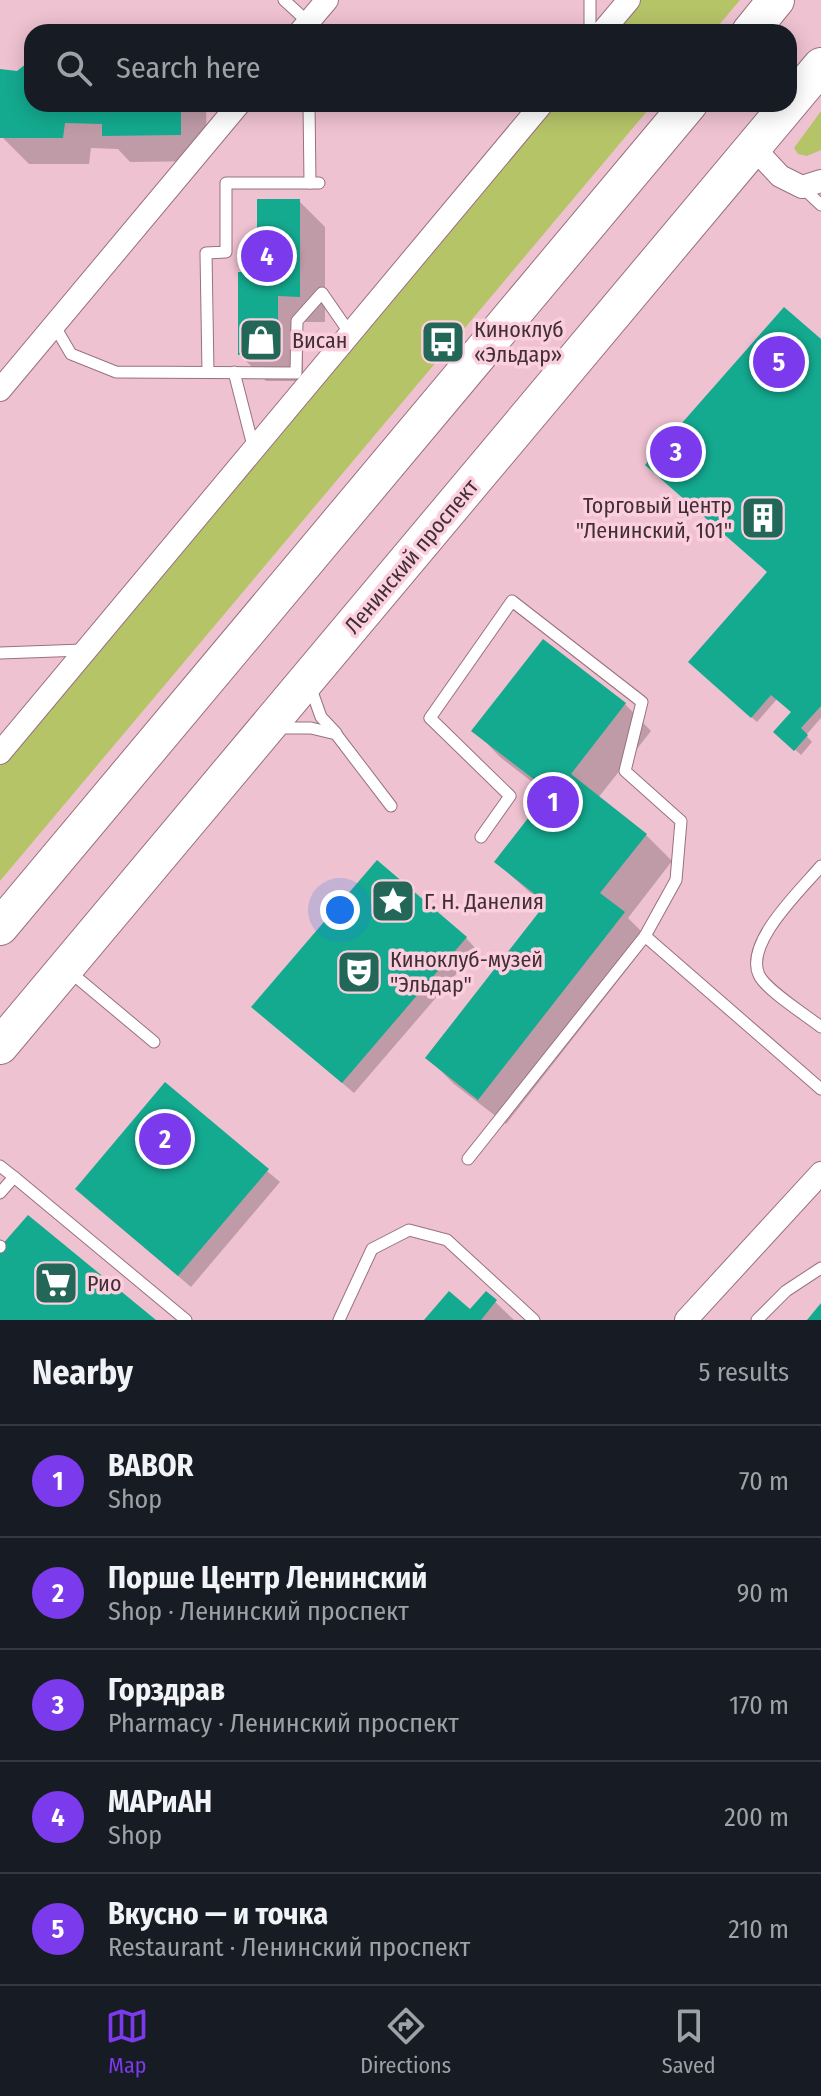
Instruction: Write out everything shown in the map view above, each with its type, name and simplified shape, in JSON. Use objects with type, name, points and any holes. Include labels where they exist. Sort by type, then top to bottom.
[{"type":"main road","points":[[756,24],[776,0]]},
{"type":"main road","name":"Ленинский проспект","points":[[797,95],[821,66]]},
{"type":"main road","points":[[0,927],[682,112]]},
{"type":"main road","name":"Ленинский проспект","points":[[0,1046],[782,112]]},
{"type":"street","points":[[310,24],[327,0]]},
{"type":"street","points":[[609,24],[629,0]]},
{"type":"street","points":[[4,378],[54,324],[232,112]]},
{"type":"street","points":[[0,753],[88,650],[253,446],[535,112]]},
{"type":"street","points":[[753,147],[780,176],[812,184]]},
{"type":"street","points":[[686,1320],[821,1173]]},
{"type":"lane","points":[[284,0],[302,24]]},
{"type":"lane","points":[[590,0],[590,24]]},
{"type":"lane","points":[[208,372],[206,253],[226,252],[226,183],[314,183],[310,112]]},
{"type":"lane","points":[[812,184],[821,205]]},
{"type":"lane","points":[[54,324],[71,354],[116,372],[296,373],[297,321],[322,293],[349,332]]},
{"type":"lane","points":[[234,372],[253,446]]},
{"type":"lane","points":[[468,1159],[645,936],[676,880],[681,821],[625,771],[642,702],[512,601],[430,718],[510,796],[481,837]]},
{"type":"lane","points":[[0,653],[88,650]]},
{"type":"lane","points":[[307,679],[321,717],[391,806]]},
{"type":"lane","points":[[267,727],[311,728],[336,734]]},
{"type":"lane","points":[[821,866],[760,940],[755,959],[760,977],[821,1027]]},
{"type":"lane","points":[[645,936],[821,1089]]},
{"type":"lane","points":[[66,968],[154,1042]]},
{"type":"lane","points":[[0,1166],[186,1320]]},
{"type":"lane","points":[[0,1193],[14,1177]]},
{"type":"lane","points":[[339,1320],[372,1249],[409,1230],[447,1240],[534,1320]]},
{"type":"lane","points":[[757,1320],[786,1291],[821,1268]]},
{"type":"green space","points":[[640,0],[740,0],[720,24],[620,24]]},
{"type":"green space","points":[[821,111],[821,150],[807,156],[798,154],[794,148]]},
{"type":"green space","points":[[547,112],[646,112],[0,881],[0,766]]},
{"type":"building","points":[[24,65],[24,112],[181,112],[181,135],[102,136],[102,124],[65,123],[63,138],[0,138],[0,69],[17,71]]},
{"type":"building","points":[[257,199],[300,199],[300,297],[278,296],[278,355],[238,355],[238,272],[257,272]]},
{"type":"building","name":"Торговый центр \"Ленинский, 101\"","points":[[784,307],[821,339],[821,706],[801,728],[808,735],[794,751],[773,732],[791,712],[771,695],[751,718],[688,662],[767,572],[645,465]]},
{"type":"building","points":[[543,639],[626,703],[571,774],[647,834],[600,893],[625,912],[478,1100],[425,1058],[546,903],[494,862],[549,791],[471,731]]},
{"type":"building","name":"Киноклуб-музей \"Эльдар\"","points":[[377,860],[467,937],[342,1083],[251,1007]]},
{"type":"building","points":[[165,1082],[269,1169],[178,1276],[75,1189]]},
{"type":"building","name":"Рио","points":[[28,1215],[156,1320],[0,1320],[0,1247]]},
{"type":"building","points":[[449,1291],[470,1309],[486,1291],[497,1300],[481,1320],[424,1320]]},
{"type":"building","points":[[821,1303],[821,1320],[807,1320]]},
{"type":"place","name":"МАРиАН","points":[[267,256]]},
{"type":"place","name":"Висан","points":[[261,340]]},
{"type":"place","name":"Киноклуб «Эльдар»","points":[[443,342]]},
{"type":"place","name":"Вкусно — и точка","points":[[779,362]]},
{"type":"place","name":"Горздрав","points":[[676,452]]},
{"type":"place","name":"Торговый центр \"Ленинский, 101\"","points":[[763,518]]},
{"type":"place","name":"BABOR","points":[[553,802]]},
{"type":"place","name":"Г. Н. Данелия","points":[[393,901]]},
{"type":"place","name":"Киноклуб-музей \"Эльдар\"","points":[[359,972]]},
{"type":"place","name":"Порше Центр Ленинский","points":[[165,1139]]},
{"type":"place","name":"Рио","points":[[56,1283]]}]
